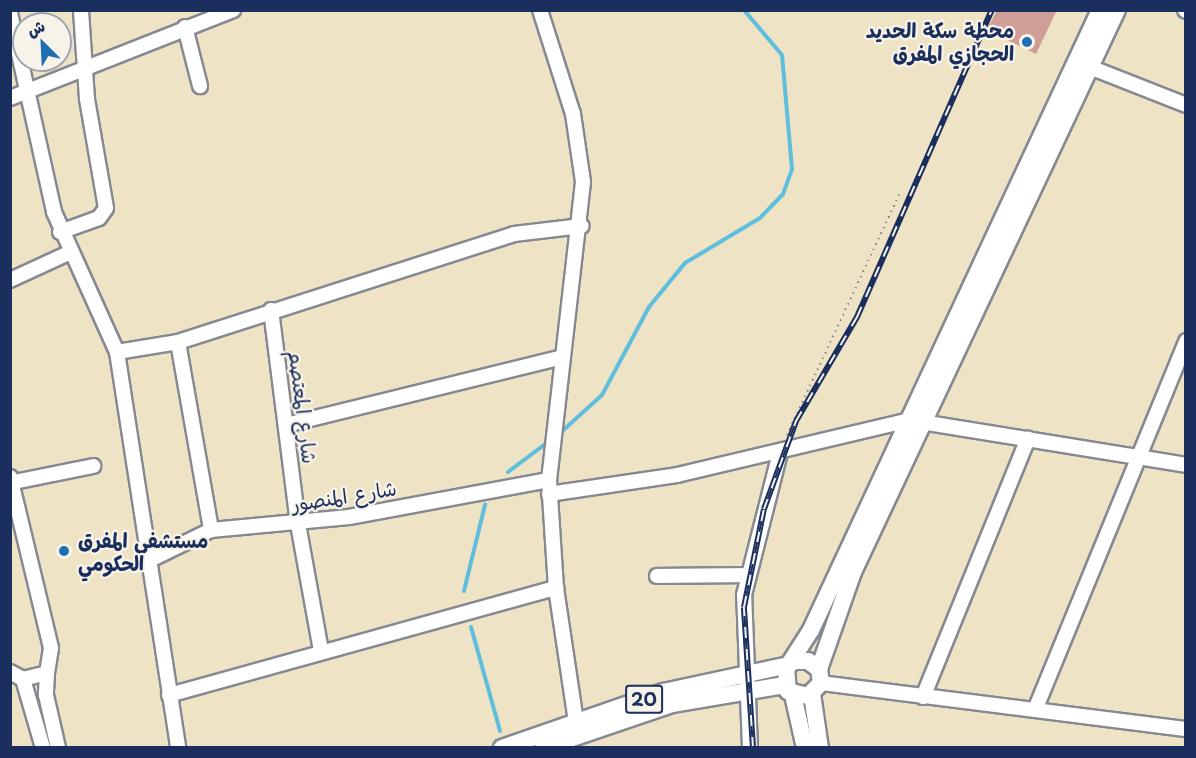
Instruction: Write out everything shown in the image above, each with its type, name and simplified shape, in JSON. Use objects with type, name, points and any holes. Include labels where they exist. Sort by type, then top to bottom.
[{"type":"main road","points":[[1083,64],[1100,10]]},
{"type":"main road","points":[[805,747],[789,690],[792,663],[917,421],[1083,64],[1117,10]]},
{"type":"main road","points":[[820,747],[817,682],[834,617],[917,421],[966,295],[1026,187]]},
{"type":"main road","name":"20","points":[[502,747],[576,722],[746,672],[808,661],[817,682],[789,690],[746,690],[672,704],[570,743],[543,747]]},
{"type":"street","points":[[60,232],[99,218],[105,208],[85,65],[81,10]]},
{"type":"street","points":[[10,98],[85,65],[233,10]]},
{"type":"street","points":[[540,10],[577,138],[582,226],[549,474],[556,588],[576,722]]},
{"type":"street","points":[[10,13],[31,90],[60,232],[117,352],[178,747]]},
{"type":"street","points":[[185,27],[200,86]]},
{"type":"street","points":[[1083,64],[1185,105]]},
{"type":"street","points":[[117,352],[178,342],[271,310],[514,234],[582,226]]},
{"type":"street","points":[[10,280],[71,252]]},
{"type":"street","name":"شارع المعتصم","points":[[271,310],[298,524],[321,651]]},
{"type":"street","points":[[1035,710],[1185,341]]},
{"type":"street","points":[[178,342],[211,530]]},
{"type":"street","points":[[286,425],[563,357]]},
{"type":"street","points":[[549,494],[780,453],[846,431],[917,421],[1185,465]]},
{"type":"street","points":[[923,697],[1028,438]]},
{"type":"street","points":[[750,747],[746,690],[747,575],[780,453]]},
{"type":"street","points":[[58,747],[46,695],[51,648],[12,480],[93,466]]},
{"type":"street","name":"شارع المنصور","points":[[150,561],[211,530],[298,524],[549,474]]},
{"type":"street","points":[[657,576],[747,575]]},
{"type":"street","points":[[169,695],[321,651],[556,588]]},
{"type":"street","points":[[10,672],[23,679],[47,674]]},
{"type":"street","points":[[23,679],[43,747]]},
{"type":"street","points":[[817,682],[1185,729]]},
{"type":"path","points":[[780,453],[900,193]]},
{"type":"building","name":"محطة سكة الحديد الحجازي المفرق","points":[[997,10],[1057,10],[1036,54],[987,30]]},
{"type":"waterway","points":[[559,434],[602,395],[649,307],[685,263],[760,218],[783,194],[792,169],[782,55],[744,10]]},
{"type":"waterway","points":[[508,472],[548,442]]},
{"type":"waterway","points":[[464,591],[485,505]]},
{"type":"waterway","points":[[471,627],[500,731]]},
{"type":"railway","points":[[753,748],[744,607],[764,509],[796,421],[857,317],[992,10]]},
{"type":"place","name":"محطة سكة الحديد الحجازي المفرق","points":[[1027,42]]},
{"type":"place","name":"مستشفى المفرق الحكومي","points":[[64,551]]}]
